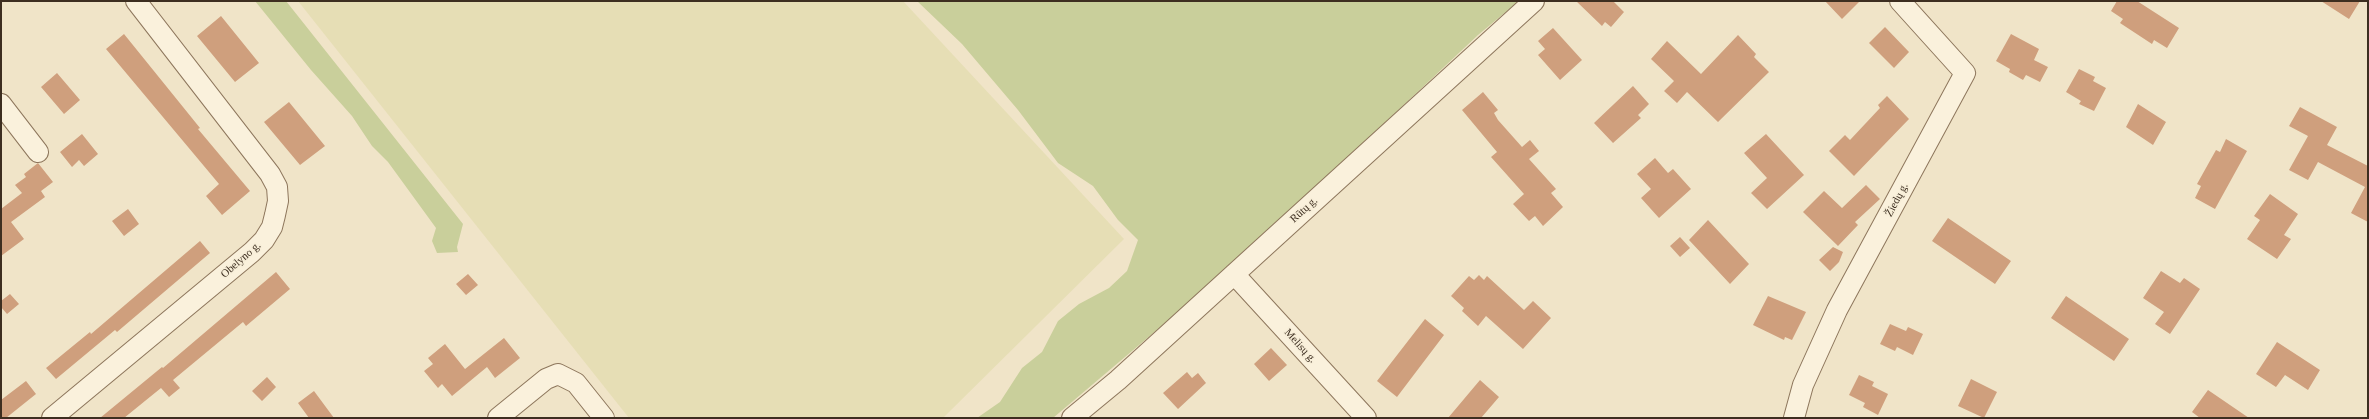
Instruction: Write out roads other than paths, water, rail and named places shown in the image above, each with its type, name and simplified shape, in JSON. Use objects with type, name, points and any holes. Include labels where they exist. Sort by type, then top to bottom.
[{"type":"street","name":"Obelyno g.","points":[[52,418],[252,252],[264,240],[272,227],[278,201],[277,187],[270,174],[136,1]]},
{"type":"street","name":"Rūtų g.","points":[[1072,418],[1118,380],[1534,1]]},
{"type":"street","name":"Žiedų g.","points":[[1794,418],[1803,385],[1837,310],[1966,74],[1900,1]]},
{"type":"street","points":[[1,104],[38,152]]},
{"type":"street","name":"Melisų g.","points":[[1234,274],[1366,418]]},
{"type":"street","points":[[498,418],[546,379],[558,374],[576,383],[604,418]]}]
